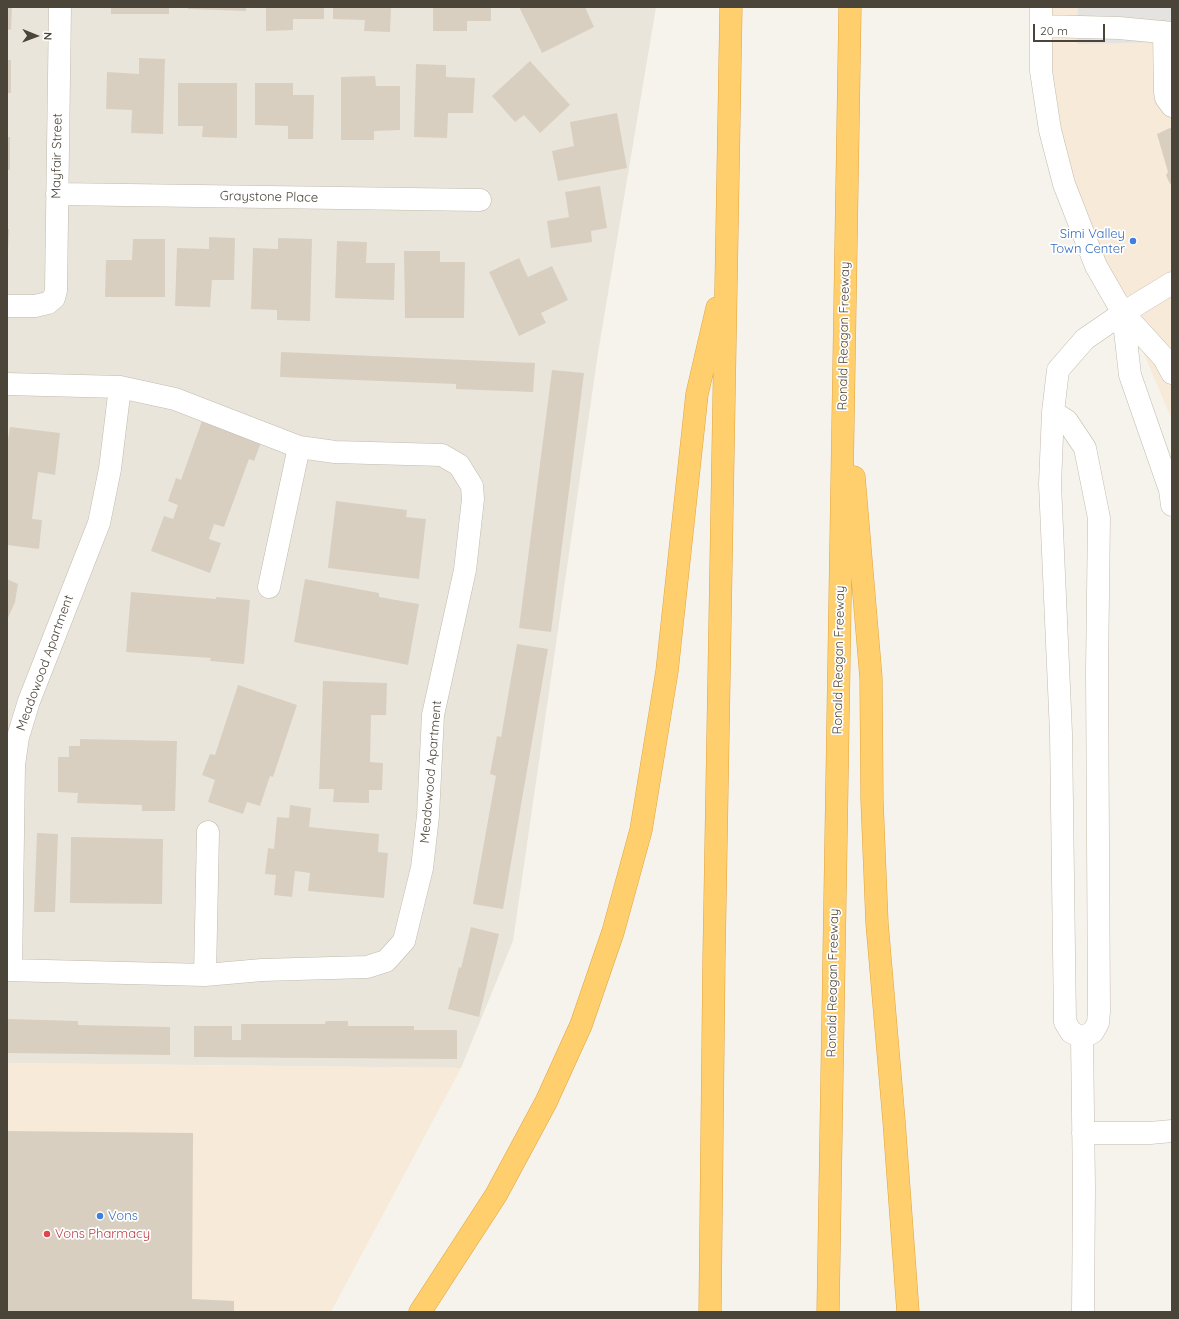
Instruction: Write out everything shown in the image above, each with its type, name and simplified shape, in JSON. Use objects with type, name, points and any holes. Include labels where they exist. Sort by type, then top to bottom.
[{"type":"highway","points":[[710,1312],[714,956],[731,7]]},
{"type":"highway","name":"Ronald Reagan Freeway","points":[[828,1312],[850,7]]},
{"type":"highway","points":[[420,1312],[496,1195],[546,1102],[581,1025],[613,932],[642,822],[667,671],[697,394],[727,264]]},
{"type":"highway","points":[[844,359],[872,678],[872,800],[877,923],[894,1121],[908,1312]]},
{"type":"street","name":"Mayfair Street","points":[[7,306],[35,306],[48,303],[54,298],[56,290],[60,7]]},
{"type":"street","points":[[1172,106],[1166,98],[1164,92],[1168,32],[1119,28],[1041,17],[1042,72],[1050,130],[1064,184],[1096,266],[1123,313],[1164,358],[1172,373]]},
{"type":"street","name":"Graystone Place","points":[[57,194],[480,200]]},
{"type":"street","points":[[1082,1038],[1071,1032],[1065,1022],[1061,732],[1050,484],[1053,412],[1058,370],[1085,339],[1123,313],[1172,283]]},
{"type":"street","points":[[1123,313],[1130,375],[1170,490],[1172,505]]},
{"type":"street","name":"Meadowood Apartment","points":[[7,384],[120,387],[175,399],[299,447],[335,452],[442,455],[459,465],[472,486],[473,500],[465,570],[433,715],[428,816],[422,868],[404,941],[386,961],[367,967],[262,970],[205,975],[9,970],[14,765],[18,737],[29,701],[99,523],[110,469],[120,387]]},
{"type":"street","points":[[1053,412],[1067,421],[1085,448],[1099,518],[1097,671],[1099,1012],[1098,1023],[1093,1032],[1082,1038]]},
{"type":"street","points":[[269,587],[299,447]]},
{"type":"street","points":[[205,975],[208,832]]},
{"type":"street","points":[[1082,1038],[1084,1189],[1083,1312]]},
{"type":"street","points":[[1083,1133],[1150,1133],[1172,1131]]},
{"type":"shaded area","points":[[7,7],[656,7],[598,353],[513,941],[461,1068],[7,1063]]},
{"type":"shaded area","name":"Simi Valley Town Center","points":[[1049,7],[1172,7],[1172,420],[1123,304],[1066,178],[1048,37]]},
{"type":"shaded area","points":[[1078,7],[1172,7],[1172,42],[1077,44]]},
{"type":"shaded area","points":[[7,1063],[461,1068],[331,1312],[7,1312]]},
{"type":"building","points":[[7,7],[12,7],[11,30],[7,29]]},
{"type":"building","points":[[111,7],[169,7],[169,14],[111,14]]},
{"type":"building","points":[[188,7],[246,7],[246,11],[188,9]]},
{"type":"building","points":[[266,7],[324,7],[324,19],[293,19],[293,30],[266,31]]},
{"type":"building","points":[[333,7],[391,7],[390,32],[364,31],[365,20],[333,19]]},
{"type":"building","points":[[433,7],[491,7],[491,21],[467,21],[467,31],[433,31]]},
{"type":"building","points":[[519,7],[585,7],[594,27],[542,53]]},
{"type":"building","points":[[139,58],[165,59],[163,134],[131,133],[132,110],[106,109],[107,72],[139,74]]},
{"type":"building","points":[[7,60],[11,60],[11,93],[7,93]]},
{"type":"building","points":[[530,61],[570,105],[540,133],[524,115],[515,122],[492,96]]},
{"type":"building","points":[[416,64],[446,65],[446,77],[475,78],[473,113],[448,113],[447,138],[414,137]]},
{"type":"building","points":[[375,76],[376,86],[400,86],[400,130],[374,131],[374,140],[341,140],[341,77]]},
{"type":"building","points":[[178,83],[237,83],[237,138],[202,137],[203,126],[178,126]]},
{"type":"building","points":[[255,83],[293,83],[293,95],[314,95],[313,139],[288,139],[288,126],[255,125]]},
{"type":"building","points":[[617,113],[627,168],[558,181],[552,151],[574,146],[570,122]]},
{"type":"building","points":[[1172,127],[1172,186],[1166,175],[1168,172],[1157,134]]},
{"type":"building","points":[[7,137],[10,137],[10,170],[7,170]]},
{"type":"building","points":[[600,186],[607,228],[591,231],[592,242],[551,248],[547,221],[569,217],[565,192]]},
{"type":"building","points":[[7,229],[9,229],[8,252],[7,252]]},
{"type":"building","points":[[209,237],[235,238],[234,280],[212,280],[210,307],[175,306],[177,248],[209,249]]},
{"type":"building","points":[[278,238],[312,239],[310,321],[277,320],[277,310],[251,309],[253,248],[278,249]]},
{"type":"building","points":[[133,239],[165,239],[165,297],[105,297],[106,260],[132,260]]},
{"type":"building","points":[[337,241],[367,242],[366,263],[395,263],[394,300],[335,298]]},
{"type":"building","points":[[404,251],[440,251],[440,262],[465,262],[464,318],[405,318]]},
{"type":"building","points":[[519,258],[528,277],[552,266],[568,300],[541,313],[546,323],[519,336],[489,272]]},
{"type":"building","points":[[281,352],[535,363],[533,392],[456,389],[456,384],[280,377]]},
{"type":"building","points":[[552,370],[584,373],[551,632],[519,628]]},
{"type":"building","points":[[203,418],[262,440],[254,461],[249,459],[224,527],[214,524],[209,539],[221,543],[210,573],[151,551],[164,516],[173,519],[178,505],[168,501],[176,478],[181,480]]},
{"type":"building","points":[[10,427],[60,433],[55,475],[38,472],[32,519],[42,520],[39,549],[7,545],[7,446]]},
{"type":"building","points":[[336,501],[407,510],[406,517],[426,519],[419,579],[328,568]]},
{"type":"building","points":[[7,579],[18,584],[15,602],[7,620]]},
{"type":"building","points":[[305,579],[379,593],[379,597],[419,604],[408,665],[294,642]]},
{"type":"building","points":[[131,592],[216,599],[216,597],[250,600],[244,664],[210,661],[211,658],[126,652]]},
{"type":"building","points":[[517,644],[548,649],[503,909],[473,904],[496,776],[490,774],[497,736],[501,737]]},
{"type":"building","points":[[323,681],[387,683],[386,715],[371,715],[370,762],[383,763],[382,790],[369,790],[369,803],[333,802],[334,789],[319,789]]},
{"type":"building","points":[[238,685],[297,705],[273,777],[270,776],[260,806],[247,802],[243,814],[208,802],[215,780],[202,775],[210,754],[215,755]]},
{"type":"building","points":[[80,739],[177,741],[175,811],[142,811],[142,805],[77,803],[78,793],[58,792],[58,757],[69,757],[69,746],[80,746]]},
{"type":"building","points":[[290,805],[311,808],[309,827],[379,834],[378,852],[388,853],[384,898],[308,891],[310,873],[295,871],[292,897],[274,895],[276,875],[265,874],[268,848],[274,849],[277,817],[289,818]]},
{"type":"building","points":[[37,833],[58,834],[55,912],[34,912]]},
{"type":"building","points":[[71,837],[163,839],[162,904],[70,903]]},
{"type":"building","points":[[471,927],[499,934],[479,1017],[448,1009],[459,967],[461,968]]},
{"type":"building","points":[[7,1019],[78,1021],[78,1025],[170,1027],[170,1055],[7,1053]]},
{"type":"building","points":[[326,1021],[348,1021],[348,1026],[414,1026],[414,1030],[457,1030],[457,1059],[194,1057],[194,1026],[232,1026],[232,1040],[241,1040],[241,1024],[325,1024]]},
{"type":"building","name":"Vons","points":[[7,1131],[193,1133],[192,1299],[234,1301],[234,1312],[7,1312]]},
{"type":"place","name":"Simi Valley Town Center","points":[[1133,241]]},
{"type":"place","name":"Vons","points":[[100,1216]]},
{"type":"place","name":"Vons Pharmacy","points":[[47,1234]]}]
